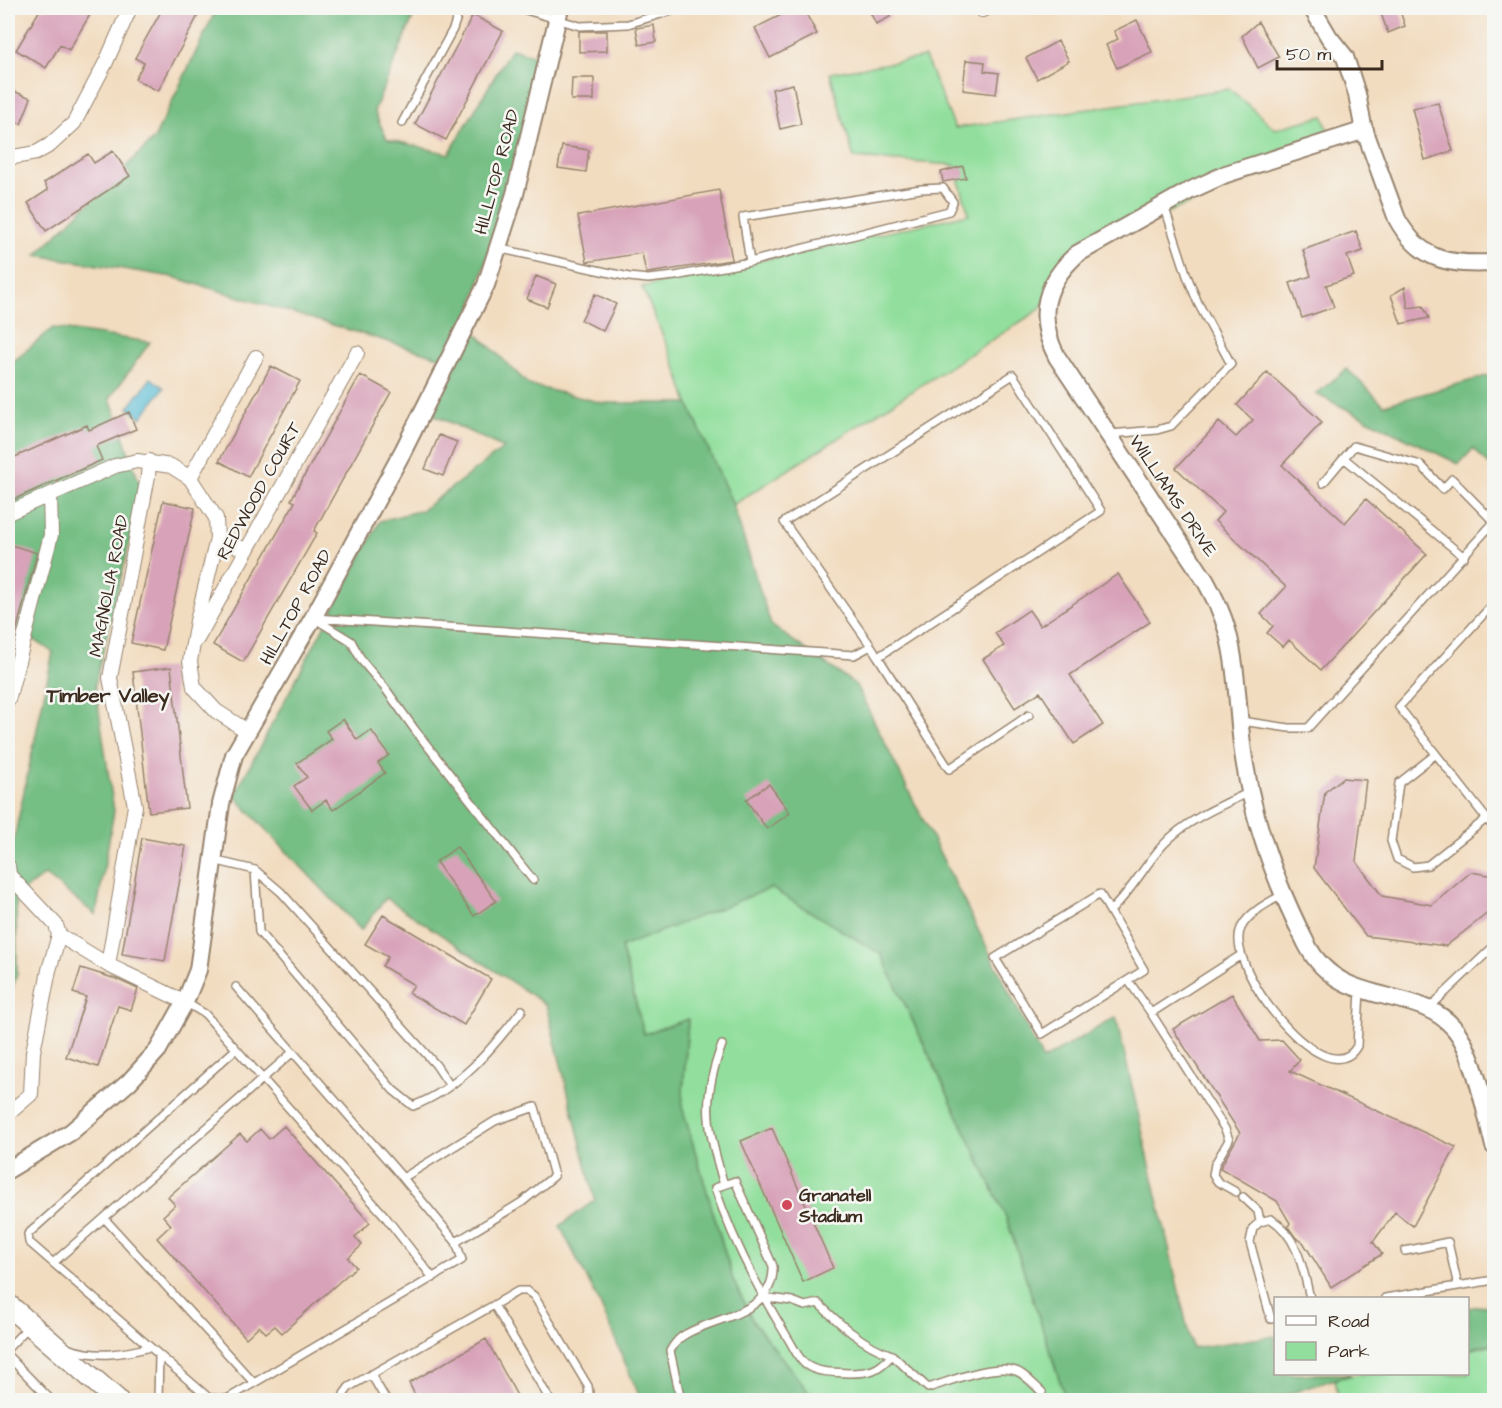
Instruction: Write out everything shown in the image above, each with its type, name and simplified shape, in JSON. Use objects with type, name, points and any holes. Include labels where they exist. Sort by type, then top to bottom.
[{"type":"main road","points":[[8,1306],[117,1401]]},
{"type":"street","points":[[8,158],[36,153],[50,145],[74,123],[106,63],[130,8]]},
{"type":"street","points":[[1312,8],[1329,37],[1345,57],[1365,130],[1397,219],[1405,233],[1431,256],[1446,262],[1494,264]]},
{"type":"street","name":"HILLTOP ROAD","points":[[8,1170],[71,1132],[129,1082],[158,1050],[184,1002],[198,970],[226,780],[234,755],[313,618],[408,441],[486,285],[515,194],[558,14]]},
{"type":"street","name":"WILLIAMS DRIVE","points":[[1365,130],[1226,174],[1164,205],[1077,254],[1063,267],[1048,295],[1045,310],[1046,328],[1050,344],[1205,580],[1217,602],[1227,629],[1233,657],[1238,721],[1250,792],[1271,867],[1309,947],[1334,975],[1360,990],[1428,1009],[1442,1016],[1453,1026],[1467,1047],[1494,1146]]},
{"type":"street","name":"REDWOOD COURT","points":[[193,646],[357,353]]},
{"type":"street","points":[[190,478],[256,357]]},
{"type":"street","points":[[8,513],[115,466],[137,461],[171,466],[190,478],[216,518],[217,539],[197,621],[190,661],[194,687],[216,711],[247,731]]},
{"type":"street","name":"MAGNOLIA ROAD","points":[[108,965],[135,806],[110,678],[149,461]]},
{"type":"street","points":[[8,700],[51,535],[50,495]]},
{"type":"street","points":[[217,539],[247,550]]},
{"type":"street","points":[[8,866],[9,874],[56,925],[59,935],[49,970],[33,1052],[32,1094],[8,1114]]},
{"type":"street","points":[[59,935],[108,965],[184,1002]]},
{"type":"lane","points":[[402,123],[453,29],[460,8]]},
{"type":"lane","points":[[519,8],[558,14],[580,26],[628,24],[681,8]]},
{"type":"lane","points":[[497,249],[648,279],[750,262],[949,211],[952,202],[943,188],[921,189],[743,217],[750,262]]},
{"type":"lane","points":[[1108,434],[1157,430],[1171,426],[1230,364],[1191,285],[1164,205]]},
{"type":"lane","points":[[878,657],[1101,511],[1013,375],[784,522],[871,646],[949,769],[1029,716]]},
{"type":"lane","points":[[1238,721],[1289,728],[1308,728],[1494,522],[1452,479],[1443,489],[1421,465],[1354,446],[1323,483]]},
{"type":"lane","points":[[1345,459],[1464,557]]},
{"type":"lane","points":[[1494,603],[1399,707],[1494,828]]},
{"type":"lane","points":[[313,618],[854,655],[871,646]]},
{"type":"lane","points":[[313,618],[351,642],[362,661],[533,880]]},
{"type":"lane","points":[[1436,754],[1399,783],[1391,841],[1397,859],[1413,867],[1428,865],[1486,819]]},
{"type":"lane","points":[[1110,911],[1119,903],[1163,845],[1180,830],[1213,809],[1250,792]]},
{"type":"lane","points":[[213,860],[255,870],[281,892],[436,1065],[450,1086]]},
{"type":"lane","points":[[255,870],[259,932],[393,1090],[413,1106],[431,1100],[488,1053],[522,1010]]},
{"type":"lane","points":[[1100,894],[1110,911],[1144,970],[1042,1034],[995,958],[1100,894]]},
{"type":"lane","points":[[1284,894],[1263,905],[1248,919],[1241,928],[1239,938],[1241,955],[1272,1010],[1286,1027],[1311,1048],[1330,1058],[1342,1059],[1354,1051],[1357,1046],[1360,990]]},
{"type":"lane","points":[[1428,1009],[1494,946]]},
{"type":"lane","points":[[1151,1013],[1241,955]]},
{"type":"lane","points":[[1128,980],[1225,1129],[1229,1140],[1215,1164],[1213,1175],[1218,1182],[1236,1192]]},
{"type":"lane","points":[[236,987],[456,1242],[462,1260],[226,1399],[209,1398],[29,1242],[28,1234],[236,1049]]},
{"type":"lane","points":[[184,1002],[206,1014],[384,1215],[433,1278]]},
{"type":"lane","points":[[722,1045],[713,1069],[707,1109],[710,1135],[724,1185]]},
{"type":"lane","points":[[53,1263],[293,1052]]},
{"type":"lane","points":[[403,1178],[495,1122],[535,1107],[554,1176],[522,1202],[456,1242]]},
{"type":"lane","points":[[681,1401],[670,1351],[677,1340],[686,1334],[728,1319],[762,1297],[773,1279],[773,1266],[735,1181],[715,1188],[727,1225],[740,1254],[754,1275],[762,1297],[806,1366],[823,1372],[858,1373],[881,1368],[892,1355]]},
{"type":"lane","points":[[1243,1197],[1258,1211],[1260,1222]]},
{"type":"lane","points":[[104,1218],[254,1383]]},
{"type":"lane","points":[[1273,1319],[1250,1242],[1253,1228],[1260,1222],[1271,1219],[1279,1224],[1291,1238],[1297,1249],[1309,1297]]},
{"type":"lane","points":[[1405,1251],[1448,1242],[1458,1286]]},
{"type":"lane","points":[[1396,1297],[1494,1280]]},
{"type":"lane","points":[[344,1401],[344,1394],[349,1387],[518,1291],[527,1290],[534,1296],[588,1386],[589,1393],[585,1401]]},
{"type":"lane","points":[[762,1297],[792,1301],[804,1306],[818,1303],[860,1340],[876,1350],[892,1355],[928,1388],[1003,1368],[1018,1371],[1042,1392]]},
{"type":"lane","points":[[494,1305],[550,1401]]},
{"type":"lane","points":[[8,1348],[30,1324]]},
{"type":"lane","points":[[49,1342],[81,1352],[105,1354],[126,1353],[150,1347]]},
{"type":"lane","points":[[158,1401],[159,1355]]},
{"type":"lane","points":[[8,1356],[51,1401]]},
{"type":"lane","points":[[371,1374],[386,1401]]},
{"type":"green space","points":[[217,8],[417,8],[374,111],[387,139],[449,154],[511,49],[547,59],[467,324],[529,385],[603,403],[688,403],[733,505],[771,625],[856,685],[1043,1060],[1116,1017],[1192,1348],[1274,1336],[1274,1375],[1348,1375],[1269,1400],[1066,1400],[1006,1217],[881,954],[771,888],[621,947],[644,1034],[688,1019],[682,1107],[733,1280],[753,1321],[813,1398],[874,1400],[641,1400],[600,1304],[560,1226],[595,1200],[546,1005],[386,898],[361,930],[234,796],[380,521],[422,510],[504,448],[428,412],[449,360],[173,277],[36,255],[154,139]]},
{"type":"green space","points":[[925,57],[955,128],[1230,89],[1275,129],[1323,116],[1333,145],[1085,246],[1039,310],[733,505],[688,403],[675,364],[642,287],[969,214],[954,165],[854,158],[830,73]]},
{"type":"green space","points":[[53,328],[150,342],[110,398],[142,491],[95,684],[114,811],[96,915],[45,875],[16,896],[17,974],[8,1001],[8,868],[53,652],[8,623],[8,366]]},
{"type":"green space","points":[[1347,369],[1384,405],[1494,374],[1494,469],[1473,449],[1459,464],[1316,394]]},
{"type":"green space","points":[[771,888],[881,954],[1006,1217],[1066,1400],[813,1398],[753,1321],[733,1280],[682,1107],[688,1020],[644,1035],[621,946]]},
{"type":"green space","points":[[1494,1304],[1494,1343],[1469,1349],[1469,1308]]},
{"type":"green space","points":[[1494,1344],[1494,1400],[1339,1400],[1335,1379],[1354,1375],[1469,1375],[1469,1350]]},
{"type":"water","points":[[151,378],[164,388],[141,418],[128,408]]},
{"type":"building","points":[[41,8],[94,8],[69,50],[60,45],[46,68],[16,50]]},
{"type":"building","points":[[163,8],[202,8],[158,91],[135,79],[144,63],[135,58]]},
{"type":"building","points":[[795,8],[803,8],[817,34],[770,58],[755,28]]},
{"type":"building","points":[[868,8],[886,8],[890,17],[876,24]]},
{"type":"building","points":[[1379,8],[1399,8],[1405,26],[1388,33]]},
{"type":"building","points":[[473,15],[503,31],[446,140],[415,124]]},
{"type":"building","points":[[1137,20],[1152,52],[1117,68],[1106,45],[1118,39],[1114,31]]},
{"type":"building","points":[[1258,22],[1279,57],[1258,68],[1242,36]]},
{"type":"building","points":[[654,25],[656,42],[639,45],[636,28]]},
{"type":"building","points":[[579,31],[607,31],[607,51],[579,52]]},
{"type":"building","points":[[1058,41],[1069,61],[1037,79],[1026,58]]},
{"type":"building","points":[[966,60],[985,62],[984,71],[999,73],[996,94],[963,90]]},
{"type":"building","points":[[572,78],[594,78],[594,100],[571,100]]},
{"type":"building","points":[[793,84],[801,124],[780,129],[772,89]]},
{"type":"building","points":[[8,89],[31,98],[21,124],[8,119]]},
{"type":"building","points":[[1438,103],[1453,151],[1425,160],[1412,108]]},
{"type":"building","points":[[562,146],[589,150],[586,172],[558,168]]},
{"type":"building","points":[[113,151],[130,176],[46,231],[28,203],[48,190],[44,183],[88,154],[94,163]]},
{"type":"building","points":[[963,166],[966,178],[943,182],[941,172]]},
{"type":"building","points":[[719,190],[732,260],[648,273],[646,273],[642,253],[587,262],[578,216]]},
{"type":"building","points":[[1356,231],[1363,251],[1347,256],[1354,276],[1326,285],[1334,307],[1302,318],[1290,283],[1311,276],[1303,250]]},
{"type":"building","points":[[536,276],[556,284],[547,307],[527,299]]},
{"type":"building","points":[[1405,287],[1408,308],[1423,306],[1429,318],[1401,324],[1391,295]]},
{"type":"building","points":[[595,294],[616,304],[603,331],[581,320]]},
{"type":"building","points":[[271,366],[300,381],[248,477],[219,461]]},
{"type":"building","points":[[1267,372],[1322,422],[1282,465],[1345,523],[1366,499],[1427,554],[1321,670],[1289,640],[1283,647],[1267,633],[1273,626],[1261,614],[1286,587],[1215,521],[1223,512],[1176,468],[1219,422],[1236,437],[1253,420],[1237,405]]},
{"type":"building","points":[[360,375],[391,392],[314,531],[317,533],[243,662],[213,645],[295,502],[291,500]]},
{"type":"building","points":[[129,412],[136,429],[96,446],[102,460],[8,502],[8,460],[87,425],[89,430]]},
{"type":"building","points":[[439,435],[457,442],[443,476],[425,469]]},
{"type":"building","points":[[163,501],[195,508],[163,650],[131,643]]},
{"type":"building","points":[[8,544],[37,553],[10,654],[8,653]]},
{"type":"building","points":[[1118,574],[1150,622],[1070,675],[1103,725],[1074,744],[1040,692],[1015,708],[983,659],[1004,646],[995,633],[1029,610],[1040,626]]},
{"type":"building","points":[[171,667],[187,808],[149,812],[133,672]]},
{"type":"building","points":[[343,719],[357,740],[371,730],[389,755],[378,763],[385,773],[333,810],[326,800],[312,810],[294,786],[307,777],[297,763],[332,739],[326,731]]},
{"type":"building","points":[[1343,778],[1366,780],[1356,861],[1382,896],[1432,905],[1471,872],[1494,876],[1494,908],[1446,946],[1366,936],[1314,868],[1325,792]]},
{"type":"building","points":[[769,784],[790,813],[767,829],[746,800]]},
{"type":"building","points":[[142,838],[186,846],[165,961],[122,954]]},
{"type":"building","points":[[457,847],[496,901],[474,916],[436,862]]},
{"type":"building","points":[[383,915],[491,979],[464,1025],[409,993],[414,985],[382,966],[388,957],[365,944]]},
{"type":"building","points":[[81,968],[138,989],[131,1010],[118,1006],[98,1067],[66,1057],[86,997],[73,993]]},
{"type":"building","points":[[1232,994],[1260,1041],[1282,1040],[1300,1060],[1290,1071],[1456,1147],[1413,1226],[1395,1212],[1373,1242],[1382,1254],[1331,1287],[1303,1242],[1296,1238],[1288,1227],[1290,1223],[1277,1201],[1220,1168],[1240,1133],[1173,1029]]},
{"type":"building","points":[[284,1126],[370,1223],[355,1237],[362,1245],[348,1258],[356,1267],[282,1333],[275,1326],[266,1333],[259,1326],[246,1338],[157,1238],[171,1225],[163,1216],[175,1205],[168,1197],[240,1134],[247,1141],[260,1129],[269,1139]]},
{"type":"building","name":"Granatell Stadium","points":[[772,1128],[833,1268],[803,1282],[741,1141]]},
{"type":"building","points":[[486,1339],[520,1401],[418,1401],[409,1383]]},
{"type":"place","name":"Granatell Stadium","points":[[787,1205]]},
{"type":"district","name":"Timber Valley","points":[[108,696]]}]
